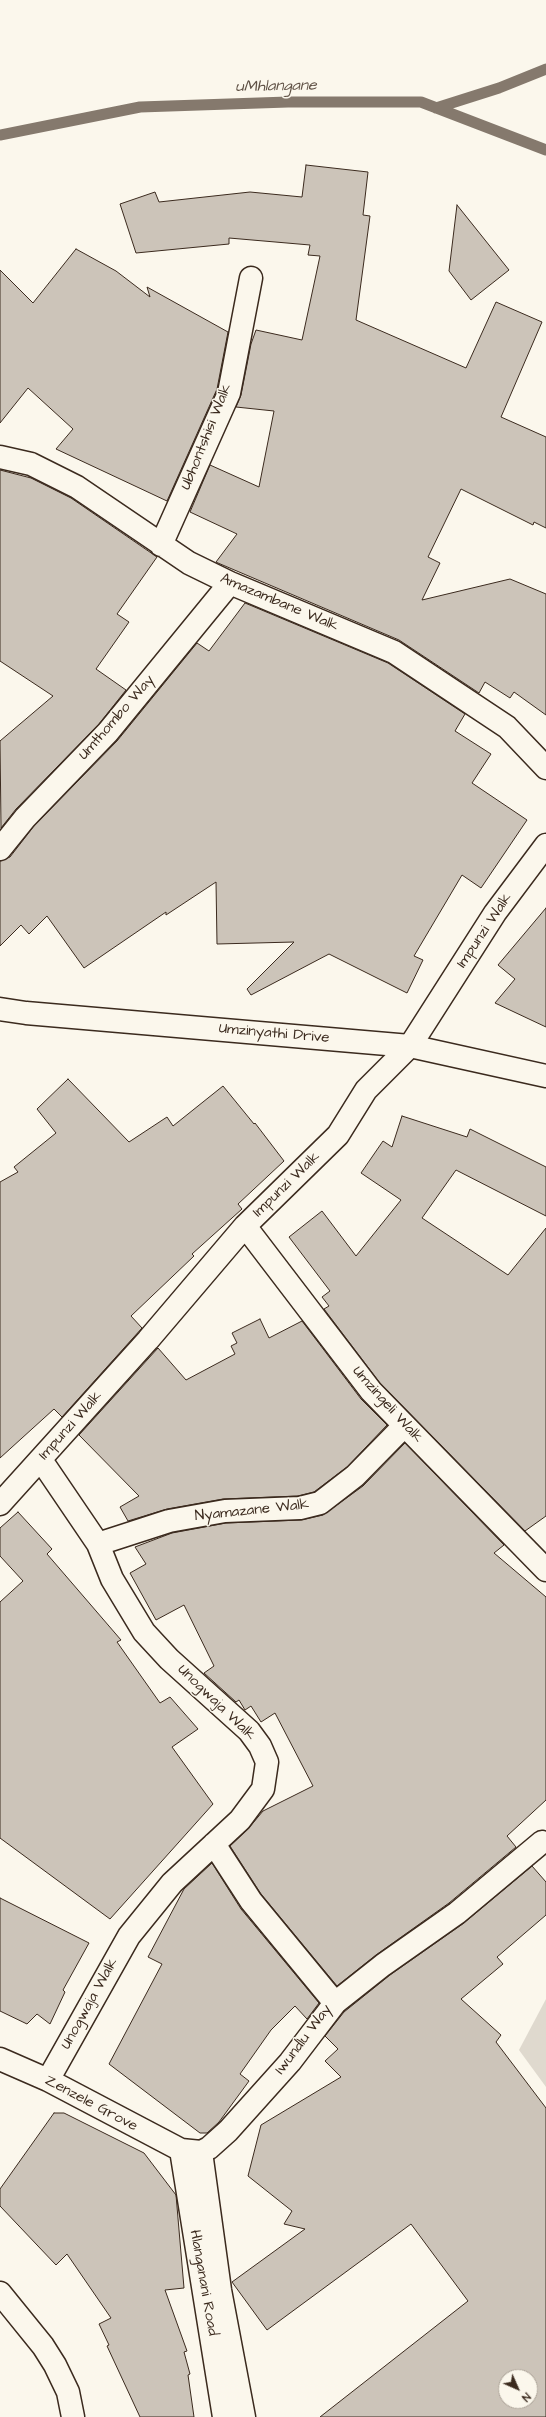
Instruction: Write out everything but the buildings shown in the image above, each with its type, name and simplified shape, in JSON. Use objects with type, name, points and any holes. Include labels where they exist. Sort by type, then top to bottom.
[{"type":"street","name":"Ubhontshisi Walk","points":[[161,545],[228,394],[251,278]]},
{"type":"street","name":"Amazambane Walk","points":[[0,457],[31,464],[77,487],[189,563],[230,583],[394,652],[507,727],[546,768]]},
{"type":"street","name":"Umthombo Way","points":[[0,849],[25,818],[108,732],[230,583]]},
{"type":"street","name":"Impunzi Walk","points":[[0,1504],[41,1460],[245,1226],[338,1135],[366,1090],[410,1046],[495,913],[546,845]]},
{"type":"street","name":"Umzinyathi Drive","points":[[0,1009],[26,1013],[410,1046],[546,1076]]},
{"type":"street","name":"Umzingeli Walk","points":[[245,1226],[371,1391],[546,1570]]},
{"type":"street","name":"Nyamazane Walk","points":[[98,1544],[169,1521],[224,1511],[300,1508],[320,1503],[355,1476],[404,1426]]},
{"type":"street","name":"Unogwaja Walk","points":[[41,1460],[98,1544],[115,1585],[144,1632],[169,1659],[249,1731],[260,1746],[267,1762],[263,1789],[240,1820],[172,1883],[129,1936],[48,2080]]},
{"type":"street","points":[[334,2003],[383,1965],[457,1913],[542,1842]]},
{"type":"street","name":"Iwundlu Way","points":[[191,2151],[216,2142],[253,2105],[290,2062],[334,2003],[251,1901],[214,1844]]},
{"type":"street","name":"Zenzele Grove","points":[[0,2059],[48,2080],[191,2151]]},
{"type":"street","points":[[191,2151],[220,2290],[244,2417]]},
{"type":"street","name":"Hlanganani Road","points":[[191,2151],[224,2417]]},
{"type":"street","points":[[0,2293],[43,2346],[55,2365],[68,2392],[73,2417]]},
{"type":"shaded area","points":[[546,1999],[546,2087],[519,2050]]},
{"type":"waterway","points":[[436,108],[499,88],[546,69]]},
{"type":"waterway","name":"uMhlangane","points":[[0,135],[140,107],[288,102],[421,102],[546,150]]}]
